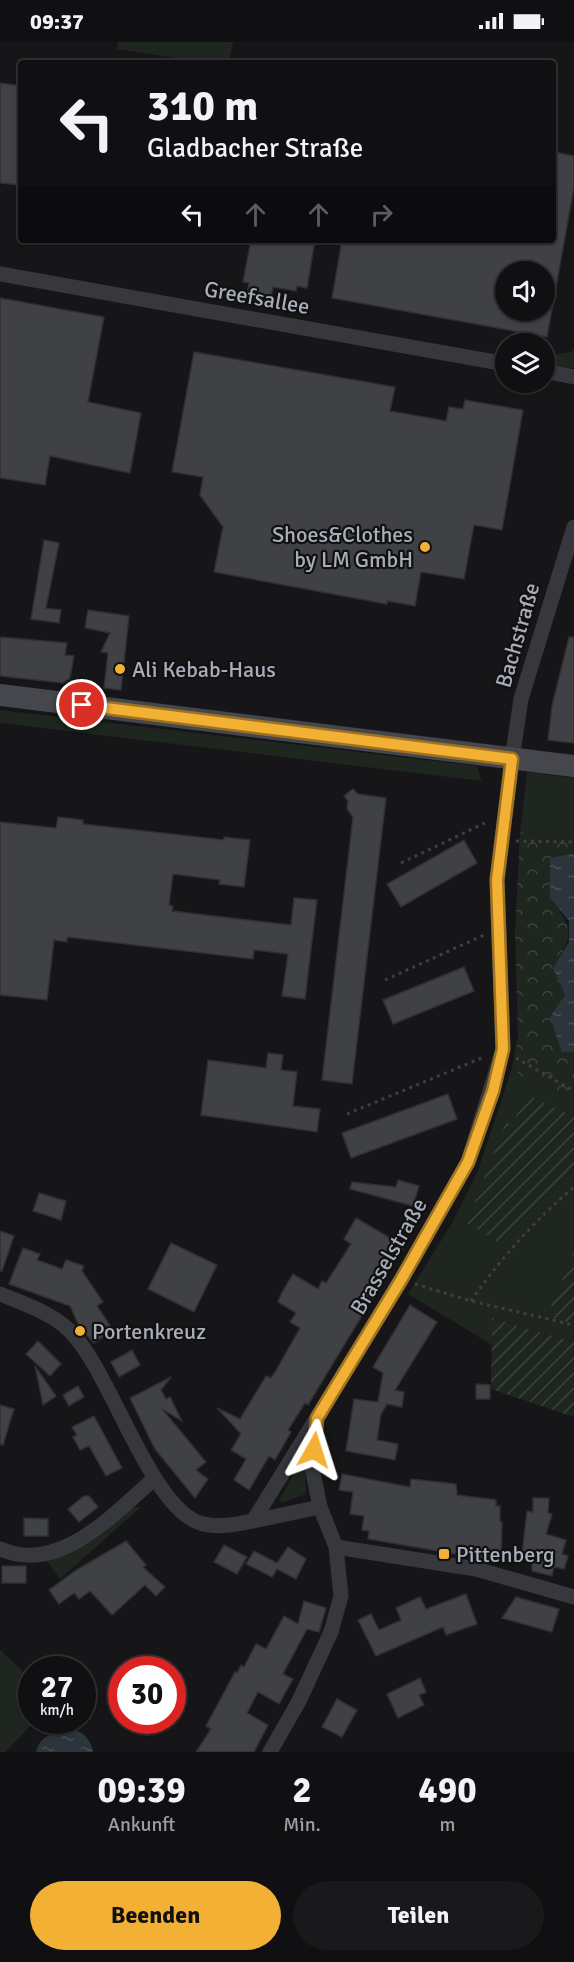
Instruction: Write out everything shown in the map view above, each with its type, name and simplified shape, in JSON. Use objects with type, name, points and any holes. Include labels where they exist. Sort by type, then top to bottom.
[{"type":"main road","points":[[0,695],[574,766]]},
{"type":"street","name":"Greefsallee","points":[[0,274],[495,362]]},
{"type":"street","points":[[555,373],[574,376]]},
{"type":"street","name":"Bachstraße","points":[[512,759],[521,699],[574,527]]},
{"type":"street","name":"Brasselstraße","points":[[270,1752],[299,1701],[331,1632],[341,1596],[336,1547],[320,1507],[312,1467],[317,1418],[401,1280],[468,1162],[503,1049],[497,880],[512,759]]},
{"type":"street","points":[[0,1294],[51,1316],[70,1331],[89,1355],[154,1479],[184,1515],[202,1524],[229,1526],[320,1507]]},
{"type":"street","points":[[253,1521],[317,1418]]},
{"type":"street","points":[[0,1549],[12,1554],[52,1553],[81,1540],[154,1479]]},
{"type":"street","points":[[336,1547],[476,1569],[574,1597]]},
{"type":"path","points":[[401,863],[506,813]]},
{"type":"path","points":[[502,841],[574,842]]},
{"type":"path","points":[[385,980],[498,928]]},
{"type":"path","points":[[347,1114],[503,1049],[574,1090]]},
{"type":"path","points":[[471,1301],[495,1266],[535,1221],[574,1187]]},
{"type":"path","points":[[401,1280],[471,1301],[574,1325]]},
{"type":"green space","points":[[118,42],[233,42],[230,60],[189,60],[117,49]]},
{"type":"green space","points":[[574,348],[574,368],[555,367],[555,354],[571,352]]},
{"type":"green space","points":[[0,710],[477,766],[482,781],[0,723]]},
{"type":"green space","points":[[527,772],[574,778],[574,838],[520,832]]},
{"type":"green space","points":[[520,832],[574,838],[574,855],[571,854],[550,898],[564,918],[568,932],[565,947],[553,968],[565,995],[562,1052],[574,1052],[574,1098],[522,1077],[512,1068],[518,1037],[515,932]]},
{"type":"green space","points":[[512,1068],[522,1077],[574,1098],[574,1117],[526,1095],[512,1125],[507,1123],[503,1245],[574,1169],[574,1251],[547,1316],[574,1324],[574,1342],[493,1318],[492,1345],[408,1294],[452,1223],[477,1173]]},
{"type":"green space","points":[[526,1094],[574,1117],[574,1169],[503,1245],[467,1223],[506,1122],[512,1125]]},
{"type":"green space","points":[[574,1251],[574,1324],[547,1316]]},
{"type":"green space","points":[[492,1318],[574,1342],[574,1417],[491,1389]]},
{"type":"green space","points":[[302,1465],[305,1467],[306,1494],[282,1503],[279,1500],[298,1467]]},
{"type":"green space","points":[[133,1507],[141,1507],[60,1579],[44,1557]]},
{"type":"green space","points":[[0,1650],[18,1667],[18,1734],[22,1734],[5,1752],[0,1752]]},
{"type":"water","points":[[574,855],[574,1052],[562,1052],[550,1017],[565,995],[553,968],[569,942],[569,921],[550,898],[550,858]]},
{"type":"water","points":[[52,1734],[82,1734],[90,1743],[93,1752],[36,1752],[45,1738]]},
{"type":"building","points":[[0,83],[18,86],[18,185],[0,183]]},
{"type":"building","points":[[556,152],[574,156],[574,187],[555,293],[555,261],[495,261],[495,321],[550,321],[548,333],[525,333],[332,298],[341,243],[556,243]]},
{"type":"building","points":[[250,243],[314,243],[307,288],[297,286],[296,291],[273,287],[271,297],[247,294],[249,283],[243,282]]},
{"type":"building","points":[[0,298],[104,317],[88,402],[141,413],[130,473],[50,456],[45,485],[0,478]]},
{"type":"building","points":[[194,352],[395,387],[390,411],[446,421],[449,407],[463,409],[465,400],[523,410],[502,530],[474,525],[464,579],[421,572],[415,606],[387,601],[387,604],[214,572],[223,527],[200,495],[203,477],[172,472]]},
{"type":"building","points":[[44,540],[59,543],[46,608],[61,610],[59,623],[31,619]]},
{"type":"building","points":[[88,610],[129,616],[121,690],[104,688],[108,653],[101,652],[110,633],[85,628]]},
{"type":"building","points":[[0,637],[67,643],[65,655],[74,656],[70,678],[63,683],[0,676]]},
{"type":"building","points":[[569,637],[574,637],[574,743],[548,740],[552,706]]},
{"type":"building","points":[[353,789],[358,794],[386,798],[352,1084],[322,1080],[353,817],[347,809],[348,801],[344,796]]},
{"type":"building","points":[[58,817],[83,820],[83,824],[224,840],[224,837],[250,840],[244,887],[219,884],[220,880],[173,874],[169,905],[173,906],[172,911],[291,925],[294,898],[317,900],[305,999],[282,996],[288,954],[254,950],[253,959],[67,937],[67,942],[54,940],[47,1000],[0,995],[0,822],[56,828]]},
{"type":"building","points":[[464,840],[477,863],[401,907],[387,884]]},
{"type":"building","points":[[464,967],[474,991],[393,1024],[383,1000]]},
{"type":"building","points":[[268,1053],[283,1055],[281,1070],[297,1072],[293,1106],[320,1109],[317,1132],[201,1115],[208,1060],[266,1068]]},
{"type":"building","points":[[448,1094],[457,1119],[351,1158],[342,1133]]},
{"type":"building","points":[[398,1180],[419,1186],[413,1206],[350,1189],[352,1182],[396,1187]]},
{"type":"building","points":[[39,1193],[66,1201],[61,1220],[33,1211]]},
{"type":"building","points":[[356,1218],[404,1246],[308,1405],[305,1403],[288,1430],[291,1432],[275,1460],[269,1456],[249,1490],[234,1480],[246,1459],[231,1450],[241,1434],[217,1408],[240,1419],[266,1376],[271,1378],[300,1328],[290,1322],[296,1313],[278,1302],[282,1292],[293,1274],[318,1289],[322,1281],[326,1283],[351,1244],[344,1239]]},
{"type":"building","points":[[0,1231],[14,1236],[2,1271],[0,1271]]},
{"type":"building","points":[[171,1243],[217,1265],[194,1312],[148,1289]]},
{"type":"building","points":[[23,1248],[40,1254],[37,1260],[62,1269],[66,1260],[84,1266],[82,1271],[103,1302],[97,1306],[111,1327],[105,1330],[108,1334],[94,1343],[80,1328],[70,1306],[9,1284]]},
{"type":"building","points":[[410,1305],[437,1322],[395,1390],[404,1392],[402,1407],[387,1404],[381,1414],[377,1440],[398,1444],[395,1460],[346,1451],[354,1399],[378,1402],[383,1373],[373,1367]]},
{"type":"building","points":[[38,1341],[61,1364],[50,1376],[26,1354]]},
{"type":"building","points":[[132,1350],[140,1365],[119,1377],[111,1362]]},
{"type":"building","points":[[35,1366],[56,1396],[43,1405]]},
{"type":"building","points":[[171,1377],[161,1390],[166,1399],[170,1397],[182,1421],[162,1409],[206,1462],[196,1470],[208,1479],[195,1498],[155,1449],[130,1398]]},
{"type":"building","points":[[476,1384],[490,1385],[490,1399],[476,1399]]},
{"type":"building","points":[[78,1386],[84,1397],[69,1406],[63,1395]]},
{"type":"building","points":[[0,1405],[14,1409],[3,1445],[0,1444]]},
{"type":"building","points":[[94,1416],[122,1468],[106,1476],[89,1446],[80,1450],[73,1437],[77,1435],[72,1427]]},
{"type":"building","points":[[342,1474],[410,1487],[411,1479],[456,1484],[457,1495],[496,1500],[496,1506],[500,1506],[500,1522],[502,1522],[501,1562],[368,1539],[369,1531],[362,1530],[364,1516],[350,1514],[353,1492],[339,1490]]},
{"type":"building","points":[[84,1496],[89,1496],[98,1507],[79,1522],[68,1509]]},
{"type":"building","points":[[533,1498],[549,1498],[548,1513],[552,1514],[546,1534],[566,1540],[562,1554],[568,1556],[564,1569],[554,1567],[552,1576],[532,1571],[532,1556],[522,1554],[527,1511],[533,1512]]},
{"type":"building","points":[[24,1518],[48,1519],[48,1536],[24,1536]]},
{"type":"building","points":[[126,1541],[146,1565],[143,1567],[165,1587],[156,1596],[145,1585],[112,1615],[90,1591],[79,1599],[74,1593],[59,1604],[49,1590],[75,1571]]},
{"type":"building","points":[[224,1545],[247,1557],[237,1574],[214,1562]]},
{"type":"building","points":[[288,1547],[306,1559],[296,1579],[277,1569],[272,1577],[246,1564],[254,1551],[277,1563]]},
{"type":"building","points":[[2,1566],[26,1566],[26,1583],[2,1583]]},
{"type":"building","points":[[466,1594],[477,1624],[446,1635],[443,1627],[376,1656],[358,1620],[371,1614],[379,1630],[401,1620],[396,1608],[420,1597],[426,1609]]},
{"type":"building","points":[[516,1597],[559,1609],[552,1632],[502,1618]]},
{"type":"building","points":[[304,1601],[326,1608],[319,1632],[307,1629],[283,1674],[293,1679],[279,1704],[258,1692],[247,1713],[268,1725],[254,1752],[196,1752],[211,1729],[206,1726],[235,1672],[237,1673],[241,1665],[244,1667],[256,1644],[266,1649],[284,1616],[298,1624]]},
{"type":"building","points":[[420,1678],[426,1692],[419,1695],[424,1705],[398,1718],[387,1694]]},
{"type":"building","points":[[337,1699],[357,1710],[342,1737],[322,1727]]},
{"type":"place","name":"Shoes&Clothes by LM GmbH","points":[[425,547]]},
{"type":"place","name":"Ali Kebab-Haus","points":[[120,669]]},
{"type":"place","name":"Portenkreuz","points":[[80,1331]]},
{"type":"place","name":"Pittenberg","points":[[444,1554]]},
{"type":"route","points":[[82,705],[512,759],[497,880],[503,1049],[493,1091],[468,1162],[401,1280],[317,1418],[314,1450]]}]
